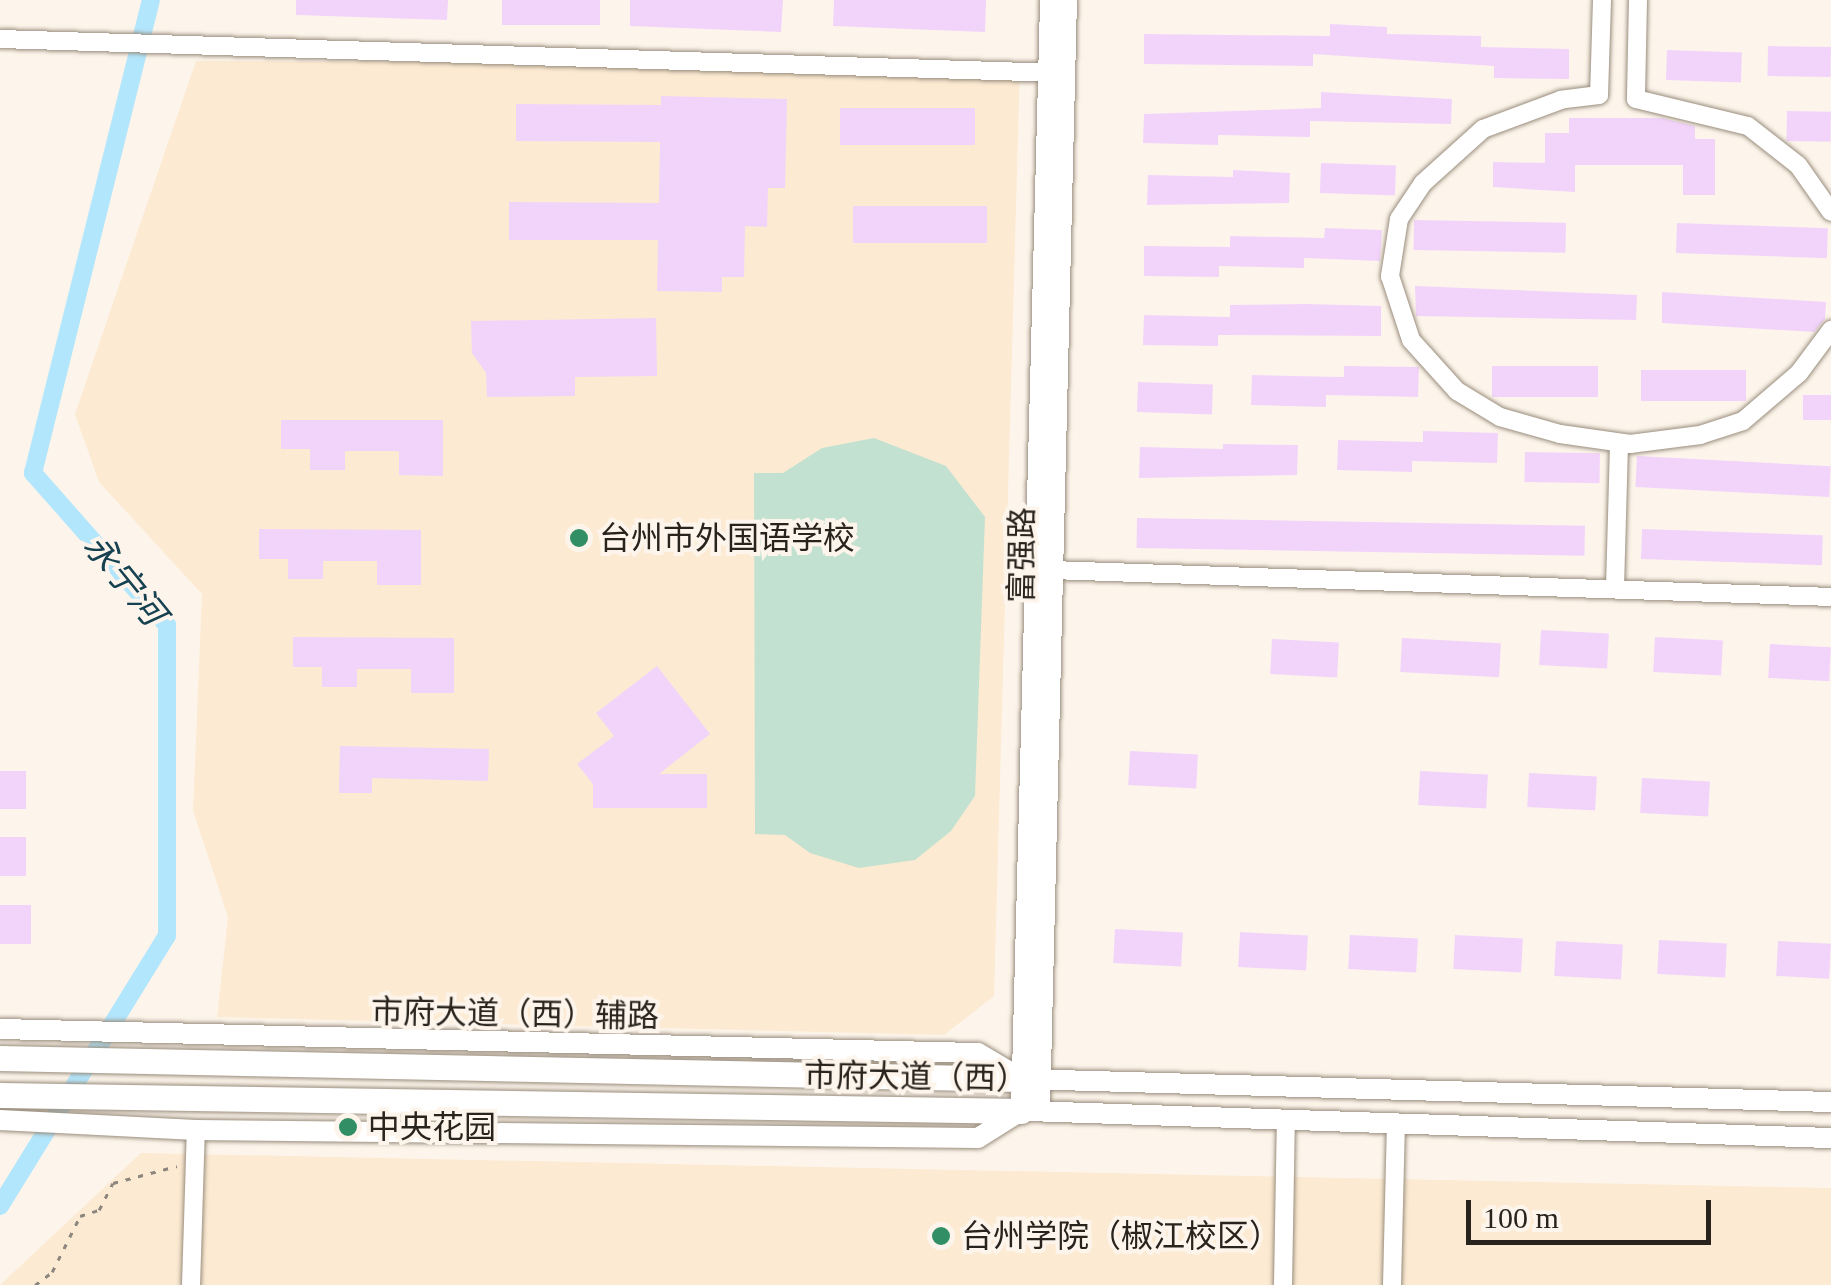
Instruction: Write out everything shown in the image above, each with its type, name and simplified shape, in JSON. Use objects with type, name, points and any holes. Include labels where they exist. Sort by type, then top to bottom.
[{"type":"highway","name":"市府大道（西）","points":[[2,1058],[1032,1079]]},
{"type":"highway","name":"市府大道（西）","points":[[0,1095],[1031,1111]]},
{"type":"main road","name":"富强路","points":[[1032,1079],[1052,570],[1056,72],[1050,0]]},
{"type":"main road","name":"富强路","points":[[1031,1111],[1056,72],[1067,0]]},
{"type":"main road","name":"市府大道（西）辅路","points":[[0,1029],[205,1038],[978,1053],[1032,1079]]},
{"type":"main road","name":"市府大道（西）","points":[[1032,1079],[1831,1102]]},
{"type":"main road","name":"市府大道（西）","points":[[1031,1111],[1831,1138]]},
{"type":"main road","points":[[0,1120],[196,1130],[978,1138],[1031,1111]]},
{"type":"street","points":[[1602,0],[1599,95],[1528,110],[1483,129],[1454,152],[1399,219],[1390,276],[1411,340],[1458,391],[1500,417],[1619,443],[1700,435],[1743,421],[1798,374],[1831,330]]},
{"type":"street","points":[[1638,0],[1636,99],[1748,126],[1798,165],[1831,212]]},
{"type":"street","points":[[0,39],[102,39],[1056,72]]},
{"type":"street","points":[[1615,588],[1619,443]]},
{"type":"street","points":[[1052,570],[1831,597]]},
{"type":"street","points":[[1283,1285],[1286,1121]]},
{"type":"street","points":[[1392,1285],[1396,1126]]},
{"type":"street","points":[[191,1285],[196,1130]]},
{"type":"path","points":[[34,1285],[52,1272],[80,1216],[99,1210],[113,1183],[193,1162]]},
{"type":"shaded area","name":"台州市外国语学校","points":[[196,61],[1020,64],[994,996],[944,1035],[217,1017],[228,917],[193,811],[202,594],[99,482],[75,414]]},
{"type":"shaded area","name":"台州学院（椒江校区）","points":[[141,1153],[1831,1188],[1831,1285],[0,1285]]},
{"type":"green space","points":[[874,438],[946,466],[985,517],[975,796],[951,831],[915,860],[859,868],[810,853],[785,835],[755,834],[754,473],[783,473],[822,448]]},
{"type":"building","points":[[296,0],[448,0],[447,20],[296,15]]},
{"type":"building","points":[[502,0],[600,0],[600,25],[502,25]]},
{"type":"building","points":[[630,0],[783,0],[781,32],[630,26]]},
{"type":"building","points":[[834,0],[986,0],[985,32],[833,26]]},
{"type":"building","points":[[1330,24],[1387,27],[1387,34],[1481,36],[1481,47],[1569,49],[1569,79],[1494,78],[1494,66],[1313,54],[1313,66],[1144,64],[1144,34],[1330,36]]},
{"type":"building","points":[[1768,46],[1831,47],[1830,77],[1767,76]]},
{"type":"building","points":[[1667,50],[1742,53],[1741,83],[1666,80]]},
{"type":"building","points":[[1321,92],[1452,99],[1451,124],[1310,121],[1310,137],[1218,135],[1218,145],[1143,143],[1144,114],[1321,108]]},
{"type":"building","points":[[661,96],[787,99],[785,188],[768,188],[767,227],[745,226],[744,277],[722,277],[722,292],[657,291],[658,240],[509,240],[509,202],[659,203],[660,142],[516,141],[516,104],[661,105]]},
{"type":"building","points":[[840,108],[975,108],[975,145],[840,145]]},
{"type":"building","points":[[1787,111],[1831,112],[1830,142],[1786,141]]},
{"type":"building","points":[[1569,118],[1662,118],[1695,126],[1695,139],[1715,139],[1715,195],[1683,195],[1683,165],[1575,165],[1575,192],[1493,187],[1493,162],[1545,163],[1545,133],[1569,133]]},
{"type":"building","points":[[1321,163],[1396,166],[1395,196],[1320,193]]},
{"type":"building","points":[[1233,170],[1290,173],[1289,203],[1147,205],[1148,175],[1233,177]]},
{"type":"building","points":[[853,206],[987,206],[987,243],[853,243]]},
{"type":"building","points":[[1414,220],[1566,223],[1565,253],[1413,250]]},
{"type":"building","points":[[1677,223],[1828,228],[1827,258],[1676,253]]},
{"type":"building","points":[[1325,228],[1382,230],[1380,261],[1304,258],[1304,268],[1219,266],[1219,277],[1144,276],[1144,246],[1230,247],[1230,236],[1324,238]]},
{"type":"building","points":[[1415,286],[1637,295],[1636,320],[1416,316]]},
{"type":"building","points":[[1662,292],[1826,302],[1825,319],[1814,332],[1662,323]]},
{"type":"building","points":[[1230,305],[1381,306],[1381,336],[1218,335],[1218,346],[1143,345],[1144,315],[1230,317]]},
{"type":"building","points":[[656,318],[657,376],[575,377],[575,396],[487,397],[486,373],[472,353],[471,321]]},
{"type":"building","points":[[1344,366],[1419,367],[1418,397],[1326,395],[1326,407],[1251,405],[1252,375],[1344,377]]},
{"type":"building","points":[[1492,366],[1598,366],[1598,397],[1492,397]]},
{"type":"building","points":[[1641,370],[1746,370],[1746,401],[1641,401]]},
{"type":"building","points":[[1138,382],[1213,385],[1212,415],[1137,412]]},
{"type":"building","points":[[1803,395],[1831,395],[1831,420],[1803,420]]},
{"type":"building","points":[[281,420],[443,420],[443,476],[399,475],[399,451],[345,451],[345,470],[310,470],[310,449],[281,449]]},
{"type":"building","points":[[1423,431],[1498,433],[1497,463],[1412,461],[1412,472],[1337,470],[1338,440],[1423,442]]},
{"type":"building","points":[[1223,444],[1298,445],[1297,475],[1139,478],[1140,447],[1223,449]]},
{"type":"building","points":[[1525,452],[1600,453],[1599,483],[1524,482]]},
{"type":"building","points":[[1637,456],[1831,466],[1829,497],[1635,487]]},
{"type":"building","points":[[1137,518],[1585,526],[1584,556],[1136,548]]},
{"type":"building","points":[[259,529],[421,530],[421,585],[377,585],[377,561],[323,561],[323,579],[288,579],[288,559],[259,559]]},
{"type":"building","points":[[1642,529],[1823,535],[1822,565],[1641,559]]},
{"type":"building","points":[[1541,630],[1609,634],[1607,669],[1539,665]]},
{"type":"building","points":[[293,637],[454,638],[454,693],[411,693],[411,669],[357,669],[357,687],[322,687],[322,667],[293,667]]},
{"type":"building","points":[[1655,637],[1723,641],[1721,676],[1653,672]]},
{"type":"building","points":[[1402,638],[1501,643],[1499,677],[1400,672]]},
{"type":"building","points":[[1272,639],[1339,643],[1337,677],[1270,674]]},
{"type":"building","points":[[1770,644],[1831,647],[1829,681],[1768,678]]},
{"type":"building","points":[[657,666],[710,734],[659,774],[707,774],[707,808],[593,808],[593,784],[577,764],[614,736],[596,713]]},
{"type":"building","points":[[340,746],[489,749],[488,781],[372,778],[372,793],[339,793]]},
{"type":"building","points":[[1130,751],[1198,755],[1196,789],[1128,785]]},
{"type":"building","points":[[0,771],[26,771],[26,809],[0,809]]},
{"type":"building","points":[[1420,771],[1488,775],[1486,809],[1418,805]]},
{"type":"building","points":[[1529,773],[1597,777],[1595,811],[1527,807]]},
{"type":"building","points":[[1642,778],[1710,782],[1708,817],[1640,813]]},
{"type":"building","points":[[0,837],[26,837],[26,876],[0,876]]},
{"type":"building","points":[[0,905],[31,905],[31,944],[0,944]]},
{"type":"building","points":[[1115,929],[1183,933],[1181,967],[1113,963]]},
{"type":"building","points":[[1240,932],[1308,936],[1306,971],[1238,967]]},
{"type":"building","points":[[1350,935],[1418,939],[1416,973],[1348,969]]},
{"type":"building","points":[[1455,935],[1523,939],[1521,973],[1453,969]]},
{"type":"building","points":[[1659,940],[1727,944],[1725,978],[1657,974]]},
{"type":"building","points":[[1556,941],[1623,945],[1621,979],[1554,976]]},
{"type":"building","points":[[1778,941],[1831,944],[1829,979],[1776,976]]},
{"type":"waterway","name":"永宁河","points":[[0,1206],[167,936],[167,625],[33,473],[151,0]]},
{"type":"place","name":"台州市外国语学校","points":[[579,538]]},
{"type":"place","name":"中央花园","points":[[348,1127]]},
{"type":"place","name":"台州学院（椒江校区）","points":[[941,1236]]}]
